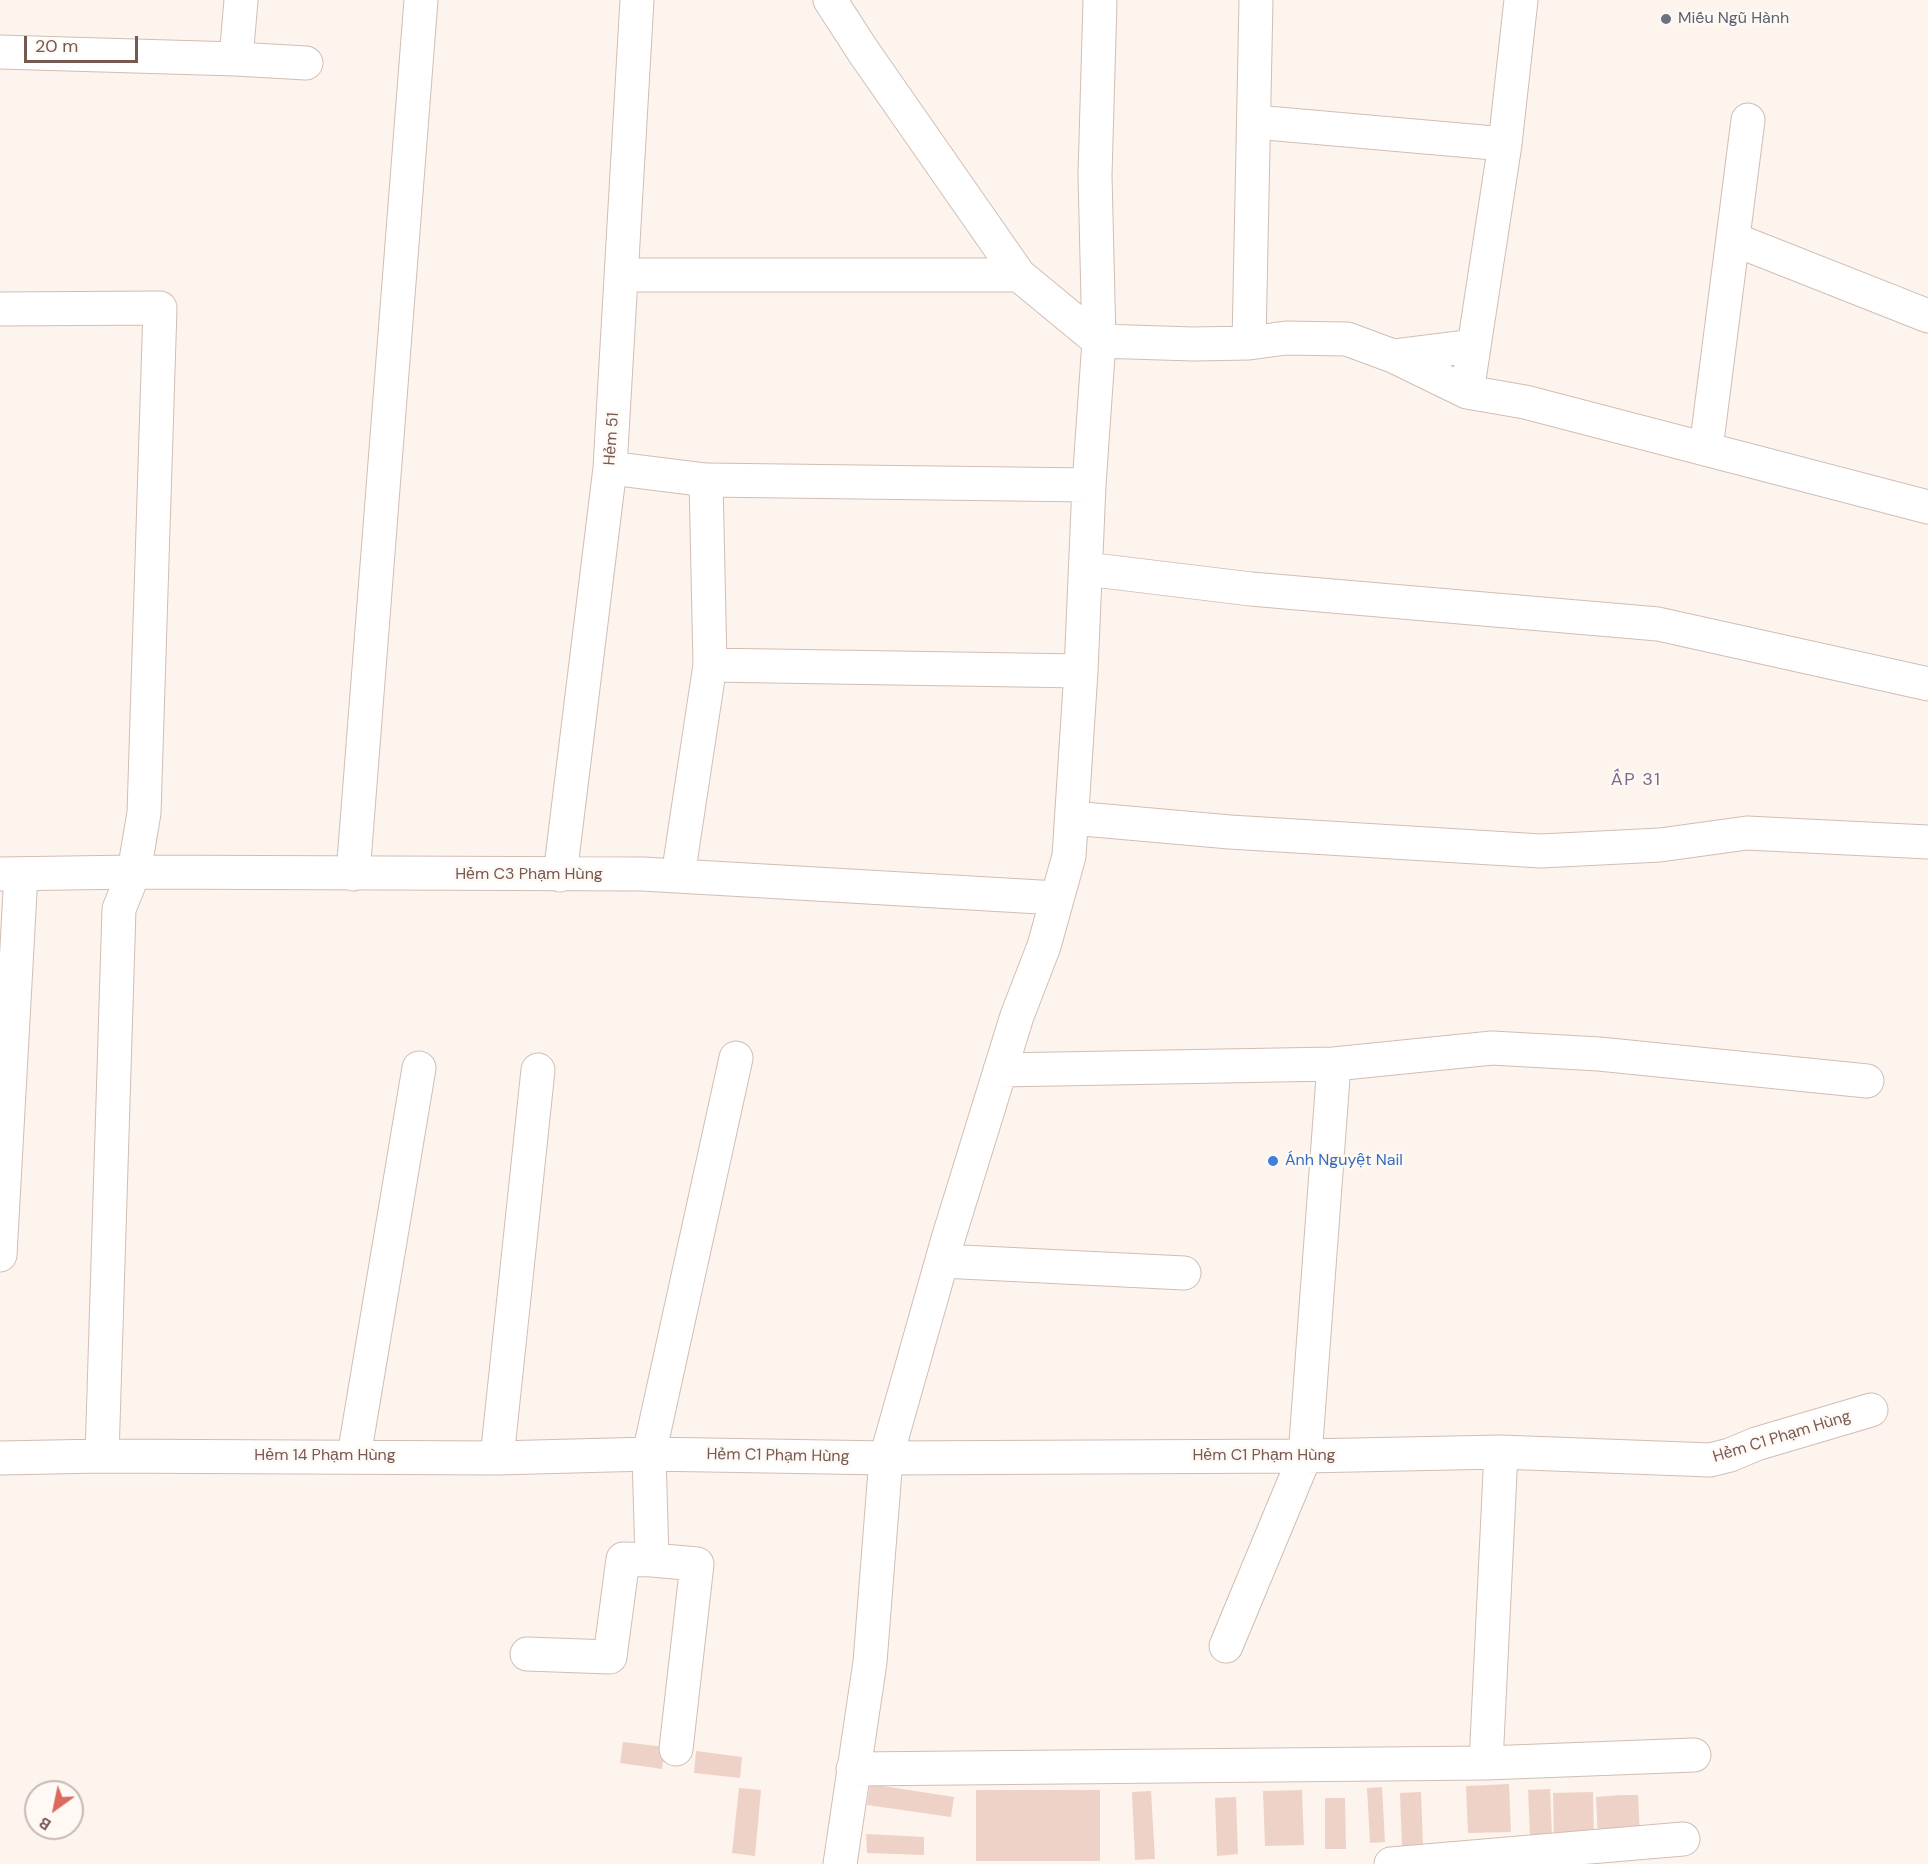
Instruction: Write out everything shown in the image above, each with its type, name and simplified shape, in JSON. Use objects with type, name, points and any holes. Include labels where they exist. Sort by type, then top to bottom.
[{"type":"street","points":[[237,58],[241,0]]},
{"type":"street","points":[[353,874],[421,0]]},
{"type":"street","name":"Hẻm 51","points":[[560,875],[610,468],[637,0]]},
{"type":"street","points":[[830,0],[1019,276],[1099,341],[1193,344],[1249,343],[1286,338],[1347,339],[1393,356],[1467,392],[1525,402],[1928,507]]},
{"type":"street","points":[[840,1864],[870,1662],[886,1458],[942,1261],[1000,1070],[1017,1016],[1044,946],[1070,856],[1089,485],[1099,341],[1095,175],[1100,0]]},
{"type":"street","points":[[1249,343],[1256,0]]},
{"type":"street","points":[[1467,392],[1505,144],[1521,0]]},
{"type":"street","points":[[0,52],[237,58],[306,63]]},
{"type":"street","points":[[1706,449],[1748,120]]},
{"type":"street","points":[[1255,122],[1505,144]]},
{"type":"street","points":[[1733,239],[1928,316]]},
{"type":"street","points":[[622,275],[1019,276]]},
{"type":"street","points":[[0,309],[160,308],[144,813],[134,872],[118,909],[102,1456]]},
{"type":"street","points":[[1393,356],[1473,346]]},
{"type":"street","points":[[610,468],[706,480],[1089,485]]},
{"type":"street","points":[[678,876],[710,665],[706,480]]},
{"type":"street","points":[[1086,569],[1251,589],[1658,624],[1928,684]]},
{"type":"street","points":[[710,665],[1081,671]]},
{"type":"street","points":[[1072,818],[1230,832],[1541,851],[1660,845],[1747,833],[1928,842]]},
{"type":"street","name":"Hẻm C3 Phạm Hùng","points":[[11,874],[134,872],[643,874],[1057,898]]},
{"type":"street","points":[[0,1255],[11,874]]},
{"type":"street","points":[[1000,1070],[1334,1064],[1492,1048],[1599,1054],[1867,1081]]},
{"type":"street","points":[[652,1560],[649,1454],[736,1058]]},
{"type":"street","points":[[1226,1646],[1305,1456],[1334,1064]]},
{"type":"street","points":[[354,1456],[419,1068]]},
{"type":"street","points":[[497,1458],[538,1070]]},
{"type":"street","points":[[942,1261],[1184,1273]]},
{"type":"street","name":"Hẻm C1 Phạm Hùng","points":[[649,1454],[886,1458],[1305,1456],[1501,1452],[1710,1460],[1730,1455],[1756,1443],[1871,1410]]},
{"type":"street","points":[[1486,1763],[1501,1452]]},
{"type":"street","name":"Hẻm 14 Phạm Hùng","points":[[0,1458],[102,1456],[497,1458],[649,1454]]},
{"type":"street","points":[[526,1654],[610,1657],[622,1559],[698,1564],[676,1749]]},
{"type":"street","points":[[853,1768],[1486,1763],[1694,1755]]},
{"type":"street","points":[[1391,1864],[1683,1839]]},
{"type":"building","points":[[623,1742],[665,1747],[662,1769],[620,1763]]},
{"type":"building","points":[[696,1751],[742,1757],[740,1778],[694,1773]]},
{"type":"building","points":[[870,1784],[954,1797],[951,1817],[867,1805]]},
{"type":"building","points":[[1509,1784],[1511,1832],[1468,1833],[1466,1786]]},
{"type":"building","points":[[1382,1787],[1385,1842],[1370,1843],[1367,1788]]},
{"type":"building","points":[[739,1788],[761,1790],[755,1856],[732,1853]]},
{"type":"building","points":[[1550,1789],[1552,1835],[1530,1836],[1528,1790]]},
{"type":"building","points":[[976,1790],[1100,1790],[1100,1861],[976,1861]]},
{"type":"building","points":[[1302,1790],[1304,1845],[1265,1846],[1263,1791]]},
{"type":"building","points":[[1151,1791],[1155,1859],[1135,1860],[1132,1792]]},
{"type":"building","points":[[1421,1792],[1423,1846],[1402,1846],[1400,1793]]},
{"type":"building","points":[[1593,1792],[1594,1840],[1554,1840],[1553,1793]]},
{"type":"building","points":[[1638,1795],[1640,1836],[1598,1838],[1596,1797]]},
{"type":"building","points":[[1236,1797],[1238,1854],[1217,1856],[1215,1798]]},
{"type":"building","points":[[1325,1798],[1345,1798],[1346,1849],[1325,1849]]},
{"type":"building","points":[[866,1834],[924,1837],[924,1855],[867,1853]]},
{"type":"place","name":"Miếu Ngũ Hành","points":[[1666,19]]},
{"type":"place","name":"Ánh Nguyệt Nail","points":[[1273,1161]]},
{"type":"district","name":"ẤP 31","points":[[1636,780]]}]
